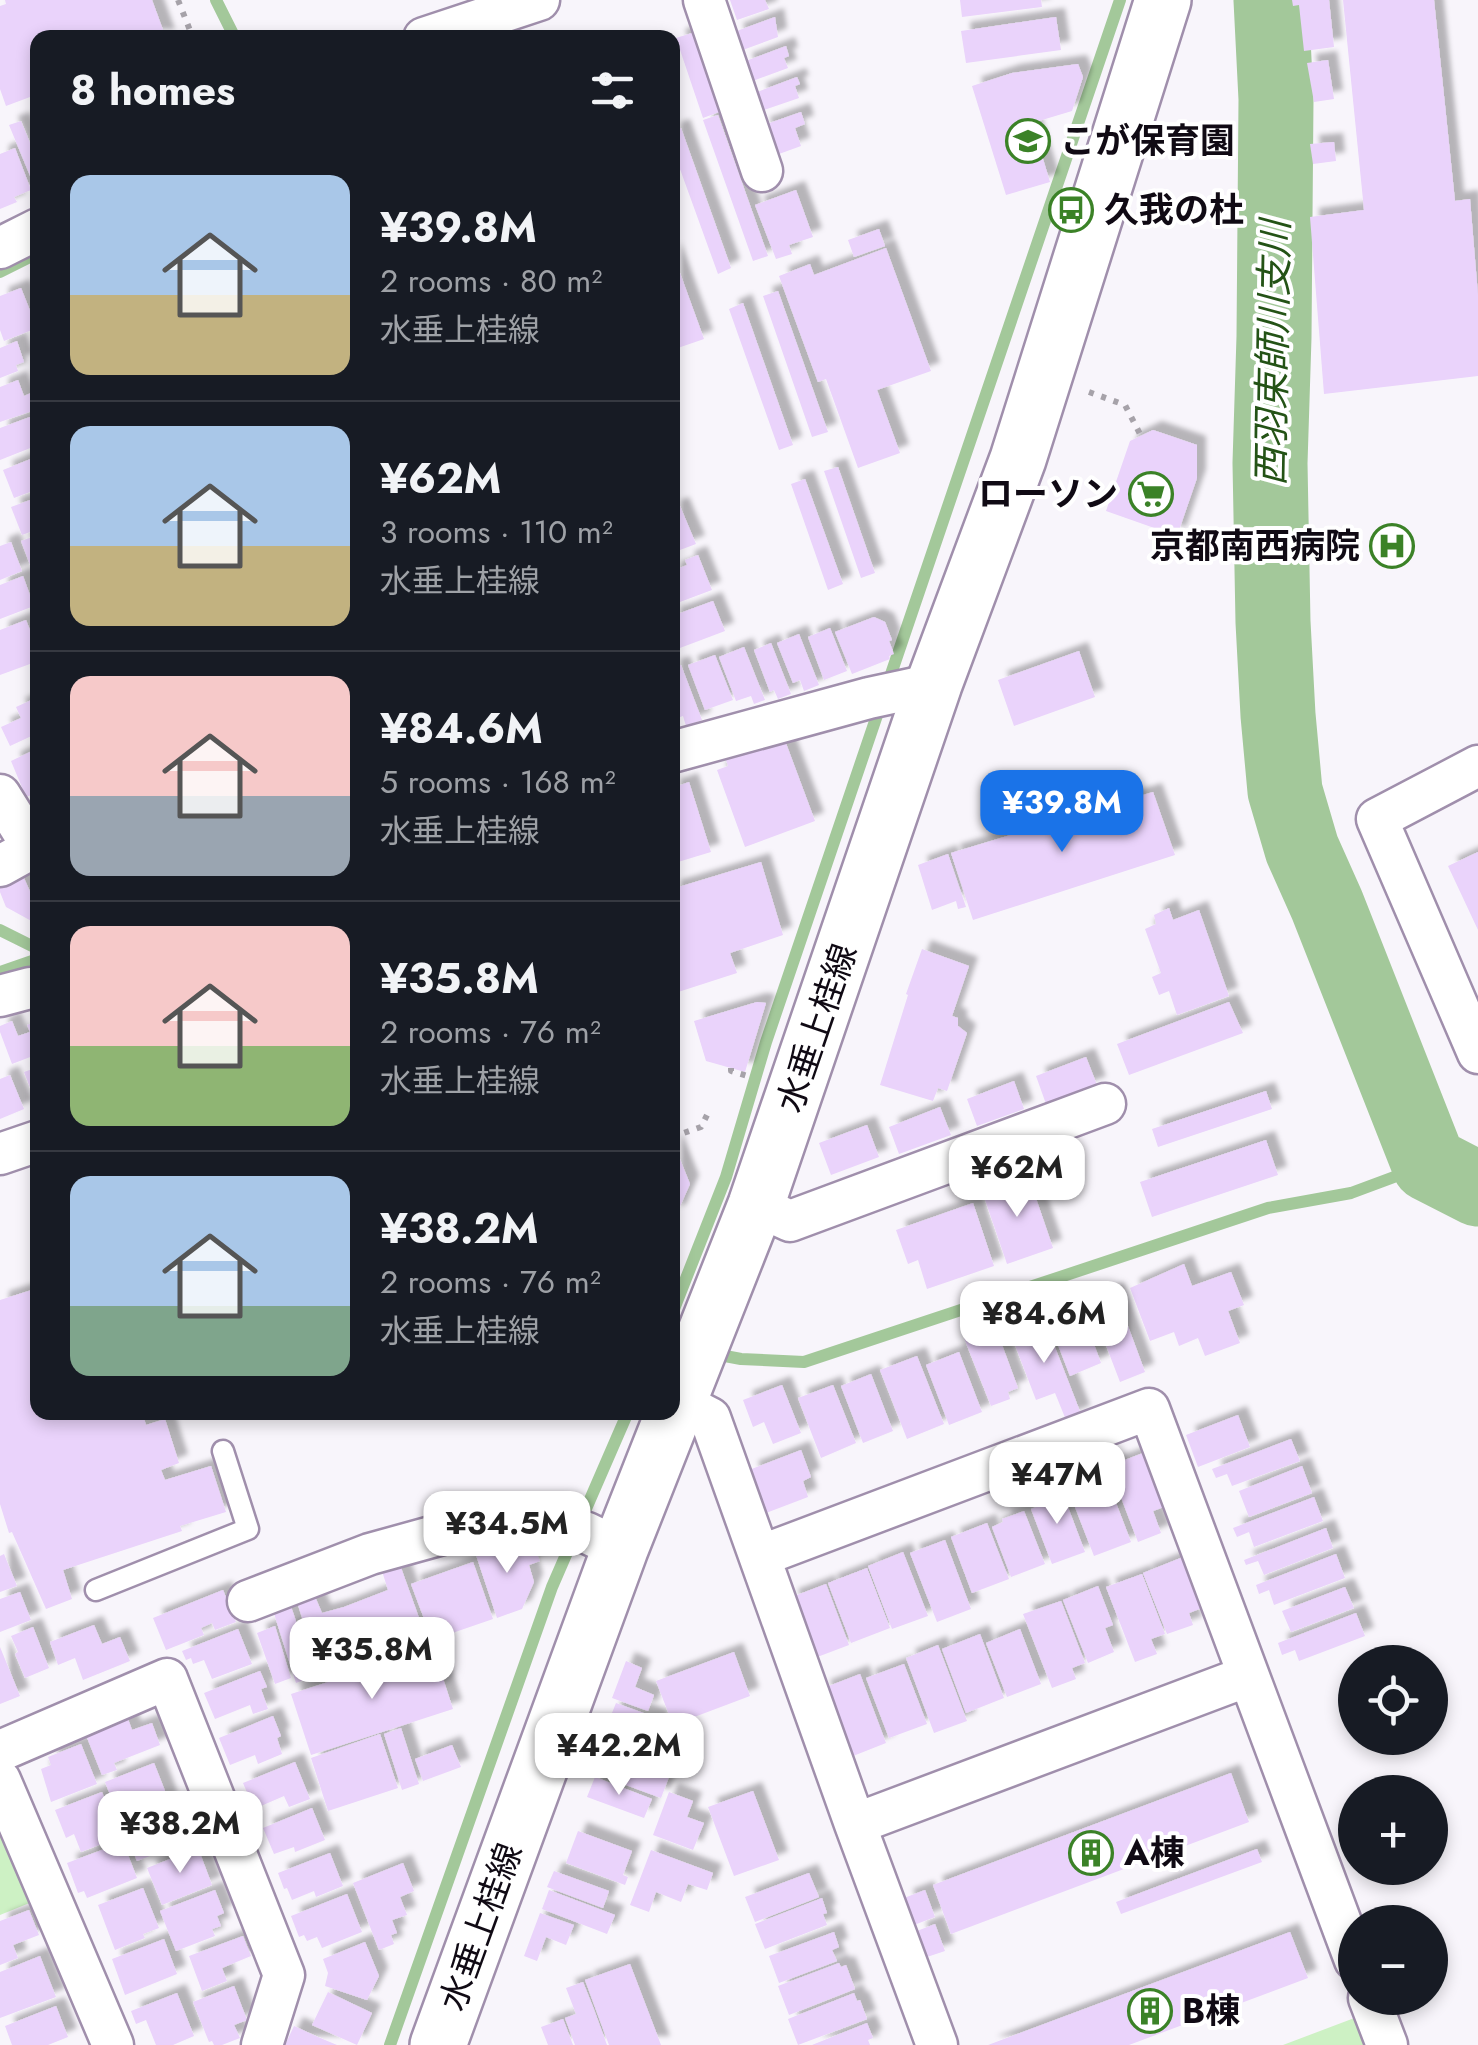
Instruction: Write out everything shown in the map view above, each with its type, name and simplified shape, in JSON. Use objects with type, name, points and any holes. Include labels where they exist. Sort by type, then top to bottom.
[{"type":"main road","name":"水垂上桂線","points":[[680,1387],[694,1365],[756,1205],[899,691],[1018,459],[1163,0]]},
{"type":"main road","name":"水垂上桂線","points":[[438,2045],[588,1535],[660,1420]]},
{"type":"street","points":[[451,30],[539,0]]},
{"type":"street","points":[[704,0],[762,172]]},
{"type":"street","points":[[0,248],[30,233]]},
{"type":"street","points":[[680,750],[899,691]]},
{"type":"street","points":[[1478,766],[1377,819],[1478,1053]]},
{"type":"street","points":[[0,795],[24,853]]},
{"type":"street","points":[[0,996],[30,988]]},
{"type":"street","points":[[756,1205],[790,1221],[1105,1104]]},
{"type":"street","points":[[0,1154],[30,1144]]},
{"type":"street","points":[[694,1365],[855,1824],[938,2045]]},
{"type":"street","points":[[760,1556],[1149,1409],[1338,1915]]},
{"type":"street","points":[[248,1601],[370,1554],[500,1518],[588,1535]]},
{"type":"street","points":[[855,1824],[1248,1676]]},
{"type":"street","points":[[0,1751],[166,1680],[284,1976],[262,2045]]},
{"type":"street","points":[[0,1780],[113,2045]]},
{"type":"street","points":[[1376,2015],[1387,2045]]},
{"type":"lane","points":[[96,1590],[248,1529],[223,1451]]},
{"type":"path","points":[[178,0],[190,30]]},
{"type":"path","points":[[1080,389],[1125,405],[1141,436]]},
{"type":"path","points":[[732,1068],[731,1071],[742,1074]]},
{"type":"path","points":[[680,1135],[701,1126],[708,1113]]},
{"type":"green space","points":[[0,1820],[32,1902],[0,1915]]},
{"type":"green space","points":[[1357,2017],[1368,2045],[1283,2045]]},
{"type":"building","points":[[5,0],[152,0],[163,30],[30,30],[30,97],[6,106],[0,89],[0,6],[6,4]]},
{"type":"building","points":[[730,0],[765,0],[769,9],[737,20]]},
{"type":"building","points":[[960,0],[1041,0],[1042,7],[962,17]]},
{"type":"building","points":[[1292,0],[1329,0],[1334,47],[1304,51],[1299,5],[1293,6]]},
{"type":"building","points":[[1343,0],[1434,0],[1455,201],[1470,199],[1478,295],[1478,376],[1324,394],[1310,217],[1364,210]]},
{"type":"building","points":[[775,17],[778,37],[740,51],[734,32]]},
{"type":"building","points":[[1056,17],[1061,50],[966,63],[961,31]]},
{"type":"building","points":[[692,33],[719,112],[703,118],[680,50],[680,37]]},
{"type":"building","points":[[786,46],[789,56],[784,58],[788,68],[750,82],[743,62]]},
{"type":"building","points":[[1328,60],[1334,99],[1314,102],[1307,63]]},
{"type":"building","name":"こが保育園","points":[[1078,64],[1083,77],[1072,111],[1032,123],[1050,182],[1006,195],[972,86],[1012,73]]},
{"type":"building","points":[[797,77],[799,98],[764,110],[757,92]]},
{"type":"building","points":[[801,112],[805,124],[795,128],[801,146],[779,154],[775,143],[768,146],[761,126]]},
{"type":"building","points":[[718,115],[768,256],[753,261],[703,120]]},
{"type":"building","points":[[21,121],[30,143],[30,176],[9,125]]},
{"type":"building","points":[[680,128],[731,268],[718,274],[680,169]]},
{"type":"building","points":[[1334,142],[1336,161],[1313,164],[1310,144]]},
{"type":"building","points":[[15,148],[30,190],[14,197],[17,202],[0,209],[0,154]]},
{"type":"building","points":[[796,190],[813,237],[789,245],[792,254],[776,259],[755,205]]},
{"type":"building","points":[[879,229],[885,246],[854,257],[848,240]]},
{"type":"building","points":[[886,248],[931,371],[877,390],[900,453],[858,468],[826,379],[818,382],[779,276],[810,264],[814,275]]},
{"type":"building","points":[[680,273],[704,339],[680,347]]},
{"type":"building","points":[[21,288],[30,310],[30,331],[4,341],[0,330],[0,296]]},
{"type":"building","points":[[778,291],[828,432],[812,437],[763,296]]},
{"type":"building","points":[[743,303],[793,445],[779,450],[729,309]]},
{"type":"building","points":[[17,341],[24,362],[16,365],[18,371],[0,378],[0,348]]},
{"type":"building","points":[[18,380],[24,396],[30,393],[30,412],[0,422],[0,387]]},
{"type":"building","points":[[30,417],[30,448],[0,460],[0,428]]},
{"type":"building","name":"ローソン","points":[[1153,430],[1197,445],[1197,478],[1177,536],[1106,511],[1130,441]]},
{"type":"building","points":[[30,459],[30,492],[14,498],[3,470]]},
{"type":"building","points":[[838,467],[875,573],[861,578],[824,471]]},
{"type":"building","points":[[805,479],[843,584],[828,590],[791,484]]},
{"type":"building","points":[[30,500],[30,532],[22,535],[11,507]]},
{"type":"building","points":[[680,506],[696,544],[680,550]]},
{"type":"building","points":[[30,538],[30,565],[21,541]]},
{"type":"building","points":[[11,542],[22,571],[0,580],[0,546]]},
{"type":"building","points":[[698,555],[712,590],[680,602],[680,568],[687,565],[685,560]]},
{"type":"building","points":[[23,576],[30,608],[0,619],[0,585]]},
{"type":"building","points":[[713,601],[725,631],[680,648],[680,613]]},
{"type":"building","points":[[874,617],[885,622],[894,654],[852,674],[835,632]]},
{"type":"building","points":[[26,620],[30,630],[30,664],[0,675],[0,630]]},
{"type":"building","points":[[830,628],[847,671],[824,680],[808,637]]},
{"type":"building","points":[[799,634],[819,685],[804,691],[800,680],[793,683],[777,643]]},
{"type":"building","points":[[771,643],[791,694],[778,699],[774,690],[770,692],[754,650]]},
{"type":"building","points":[[744,647],[765,700],[754,704],[751,696],[736,701],[719,657]]},
{"type":"building","points":[[1079,651],[1095,697],[1014,726],[998,680]]},
{"type":"building","points":[[715,655],[733,700],[705,710],[688,665]]},
{"type":"building","points":[[680,665],[702,720],[686,726],[683,716],[680,717]]},
{"type":"building","points":[[30,701],[30,737],[10,746],[1,727],[21,718],[16,707]]},
{"type":"building","points":[[784,738],[815,821],[745,847],[717,770],[728,766],[726,760]]},
{"type":"building","points":[[30,752],[30,796],[26,797],[11,761]]},
{"type":"building","points":[[689,782],[711,852],[680,861],[680,785]]},
{"type":"building","points":[[1153,792],[1175,855],[973,920],[951,853]]},
{"type":"building","points":[[1478,852],[1478,930],[1448,866]]},
{"type":"building","points":[[948,854],[966,907],[958,909],[956,901],[932,910],[918,865]]},
{"type":"building","points":[[761,862],[783,935],[730,953],[737,973],[680,991],[680,887]]},
{"type":"building","points":[[23,876],[30,891],[30,920],[6,907],[0,885]]},
{"type":"building","points":[[1169,908],[1173,920],[1199,910],[1229,996],[1177,1015],[1169,991],[1159,995],[1152,977],[1161,973],[1145,929],[1156,924],[1154,915]]},
{"type":"building","points":[[922,949],[969,966],[952,1016],[958,1018],[958,1026],[967,1033],[947,1091],[938,1088],[933,1101],[880,1085]]},
{"type":"building","points":[[757,1002],[766,1003],[745,1072],[706,1061],[694,1021]]},
{"type":"building","points":[[1229,1002],[1243,1033],[1129,1075],[1117,1044]]},
{"type":"building","points":[[12,1021],[18,1036],[30,1032],[30,1057],[12,1064],[0,1026]]},
{"type":"building","points":[[1086,1057],[1097,1085],[1046,1104],[1036,1076]]},
{"type":"building","points":[[10,1075],[24,1109],[0,1119],[0,1079]]},
{"type":"building","points":[[1014,1081],[1024,1109],[977,1126],[967,1099]]},
{"type":"building","points":[[1266,1091],[1272,1109],[1158,1147],[1152,1129]]},
{"type":"building","points":[[940,1107],[951,1135],[899,1154],[889,1127]]},
{"type":"building","points":[[867,1125],[879,1157],[831,1175],[819,1143]]},
{"type":"building","points":[[1266,1140],[1278,1175],[1152,1217],[1140,1182]]},
{"type":"building","points":[[680,1159],[690,1184],[680,1206]]},
{"type":"building","points":[[1028,1175],[1053,1248],[1007,1264],[982,1191]]},
{"type":"building","points":[[973,1203],[994,1266],[927,1289],[918,1260],[908,1264],[896,1230]]},
{"type":"building","points":[[1184,1264],[1192,1286],[1231,1272],[1244,1305],[1228,1311],[1240,1343],[1205,1356],[1198,1338],[1179,1346],[1174,1332],[1150,1341],[1130,1288]]},
{"type":"building","points":[[30,1291],[30,1420],[144,1420],[146,1425],[165,1420],[179,1463],[161,1470],[165,1480],[211,1466],[226,1512],[180,1526],[182,1531],[63,1570],[72,1599],[46,1609],[12,1532],[9,1533],[0,1504],[0,1300]]},
{"type":"building","points":[[1115,1291],[1145,1372],[1120,1382],[1089,1301]]},
{"type":"building","points":[[1080,1307],[1101,1363],[1070,1376],[1048,1319]]},
{"type":"building","points":[[1044,1319],[1081,1414],[1066,1420],[1055,1393],[1036,1400],[1010,1332]]},
{"type":"building","points":[[995,1326],[1018,1388],[1008,1392],[1010,1399],[991,1406],[964,1338]]},
{"type":"building","points":[[959,1352],[982,1412],[949,1425],[926,1365]]},
{"type":"building","points":[[917,1356],[944,1424],[907,1439],[880,1370]]},
{"type":"building","points":[[871,1374],[893,1431],[863,1443],[841,1386]]},
{"type":"building","points":[[782,1385],[801,1433],[773,1444],[764,1422],[753,1427],[743,1400]]},
{"type":"building","points":[[833,1385],[856,1443],[821,1458],[798,1398]]},
{"type":"building","points":[[1238,1415],[1250,1447],[1198,1467],[1186,1435]]},
{"type":"building","points":[[1291,1439],[1300,1461],[1232,1486],[1227,1474],[1216,1478],[1212,1469]]},
{"type":"building","points":[[801,1450],[811,1477],[803,1481],[808,1497],[766,1513],[749,1470]]},
{"type":"building","points":[[1143,1453],[1164,1507],[1153,1511],[1161,1533],[1138,1542],[1109,1466]]},
{"type":"building","points":[[1302,1466],[1312,1493],[1249,1517],[1239,1491]]},
{"type":"building","points":[[1105,1474],[1131,1542],[1094,1556],[1068,1489]]},
{"type":"building","points":[[1060,1486],[1085,1552],[1052,1564],[1031,1509],[1042,1505],[1038,1495]]},
{"type":"building","points":[[1314,1497],[1323,1521],[1254,1547],[1249,1532],[1237,1537],[1233,1528]]},
{"type":"building","points":[[1024,1511],[1045,1564],[1011,1577],[992,1527]]},
{"type":"building","points":[[987,1523],[1009,1579],[972,1593],[951,1537]]},
{"type":"building","points":[[1326,1528],[1333,1548],[1264,1575],[1258,1561],[1246,1565],[1244,1560]]},
{"type":"building","points":[[945,1540],[971,1609],[937,1622],[910,1553]]},
{"type":"building","points":[[495,1542],[500,1555],[532,1543],[540,1561],[529,1565],[534,1582],[522,1609],[497,1618],[474,1549]]},
{"type":"building","points":[[903,1552],[928,1616],[892,1629],[868,1566]]},
{"type":"building","points":[[4,1554],[17,1586],[0,1592],[0,1556]]},
{"type":"building","points":[[1336,1554],[1345,1578],[1274,1605],[1269,1590],[1259,1594],[1256,1585]]},
{"type":"building","points":[[1183,1557],[1202,1608],[1189,1613],[1193,1625],[1167,1634],[1143,1573]]},
{"type":"building","points":[[473,1562],[493,1619],[432,1640],[411,1584]]},
{"type":"building","points":[[400,1565],[427,1640],[363,1663],[340,1665],[320,1673],[296,1599],[313,1592],[322,1613],[344,1607],[388,1590],[382,1571]]},
{"type":"building","points":[[867,1568],[890,1628],[851,1643],[828,1583]]},
{"type":"building","points":[[1142,1574],[1165,1634],[1151,1639],[1157,1654],[1135,1662],[1106,1587]]},
{"type":"building","points":[[826,1584],[849,1645],[812,1659],[789,1598]]},
{"type":"building","points":[[1098,1586],[1113,1625],[1105,1628],[1114,1652],[1088,1663],[1063,1600]]},
{"type":"building","points":[[1345,1587],[1354,1608],[1291,1632],[1282,1611]]},
{"type":"building","points":[[223,1590],[236,1622],[215,1630],[212,1623],[201,1628],[204,1635],[166,1650],[153,1618]]},
{"type":"building","points":[[20,1592],[31,1620],[0,1632],[0,1599]]},
{"type":"building","points":[[288,1598],[315,1676],[296,1683],[271,1604]]},
{"type":"building","points":[[1061,1601],[1085,1663],[1072,1668],[1076,1679],[1052,1688],[1023,1614]]},
{"type":"building","points":[[1356,1613],[1365,1636],[1299,1661],[1295,1650],[1282,1655],[1278,1643]]},
{"type":"building","points":[[94,1625],[102,1644],[120,1637],[130,1661],[83,1680],[75,1658],[58,1665],[50,1642]]},
{"type":"building","points":[[275,1626],[291,1678],[275,1684],[257,1633]]},
{"type":"building","points":[[33,1627],[49,1668],[25,1678],[11,1636]]},
{"type":"building","points":[[238,1629],[252,1664],[212,1679],[204,1660],[193,1664],[191,1658],[186,1660],[182,1651]]},
{"type":"building","points":[[1020,1629],[1041,1684],[1007,1697],[986,1643]]},
{"type":"building","points":[[980,1634],[1004,1698],[966,1713],[942,1649]]},
{"type":"building","points":[[938,1645],[967,1721],[934,1733],[906,1658]]},
{"type":"building","points":[[0,1647],[20,1696],[0,1704]]},
{"type":"building","points":[[433,1648],[453,1709],[311,1755],[291,1694]]},
{"type":"building","points":[[734,1652],[750,1696],[673,1725],[656,1681]]},
{"type":"building","points":[[626,1661],[642,1668],[635,1687],[654,1695],[648,1711],[612,1698]]},
{"type":"building","points":[[904,1664],[927,1724],[889,1738],[866,1678]]},
{"type":"building","points":[[260,1671],[267,1687],[261,1689],[268,1709],[253,1714],[250,1705],[215,1719],[204,1693]]},
{"type":"building","points":[[860,1674],[886,1743],[848,1758],[821,1689]]},
{"type":"building","points":[[616,1703],[660,1719],[650,1745],[606,1728]]},
{"type":"building","points":[[273,1716],[281,1736],[277,1738],[282,1754],[258,1764],[255,1755],[230,1765],[219,1738]]},
{"type":"building","points":[[128,1719],[132,1730],[152,1723],[160,1745],[114,1763],[117,1770],[102,1775],[86,1735]]},
{"type":"building","points":[[401,1728],[419,1784],[402,1790],[384,1734]]},
{"type":"building","points":[[604,1730],[668,1754],[662,1771],[598,1748]]},
{"type":"building","points":[[380,1734],[398,1788],[328,1811],[311,1758]]},
{"type":"building","points":[[81,1744],[97,1784],[51,1802],[41,1769],[51,1765],[48,1757]]},
{"type":"building","points":[[452,1745],[461,1767],[423,1781],[415,1759]]},
{"type":"building","points":[[596,1750],[669,1777],[661,1798],[588,1771]]},
{"type":"building","points":[[295,1762],[310,1799],[289,1807],[284,1796],[254,1809],[243,1783]]},
{"type":"building","points":[[154,1763],[169,1801],[120,1820],[105,1782]]},
{"type":"building","name":"A棟","points":[[1231,1773],[1249,1822],[951,1934],[933,1885]]},
{"type":"building","points":[[595,1777],[652,1799],[644,1818],[587,1797]]},
{"type":"building","points":[[753,1791],[779,1860],[734,1876],[708,1807]]},
{"type":"building","points":[[102,1792],[120,1837],[81,1852],[74,1834],[66,1838],[55,1810]]},
{"type":"building","points":[[669,1792],[693,1801],[687,1817],[704,1823],[693,1850],[653,1835]]},
{"type":"building","points":[[178,1803],[189,1833],[178,1838],[181,1844],[137,1861],[122,1825]]},
{"type":"building","points":[[312,1808],[325,1840],[295,1852],[294,1847],[274,1854],[263,1828]]},
{"type":"building","points":[[578,1831],[632,1851],[623,1875],[628,1877],[625,1885],[566,1863]]},
{"type":"building","points":[[123,1842],[137,1878],[87,1898],[84,1891],[78,1893],[67,1863]]},
{"type":"building","points":[[198,1848],[212,1885],[162,1905],[147,1868]]},
{"type":"building","points":[[1257,1849],[1262,1862],[1121,1914],[1116,1902]]},
{"type":"building","points":[[651,1850],[713,1873],[707,1890],[688,1884],[681,1902],[656,1892],[649,1912],[630,1905]]},
{"type":"building","points":[[330,1853],[343,1886],[316,1897],[314,1891],[292,1900],[278,1873]]},
{"type":"building","points":[[403,1863],[414,1891],[400,1897],[407,1915],[392,1920],[397,1933],[391,1935],[394,1944],[379,1950],[353,1883]]},
{"type":"building","points":[[554,1871],[609,1891],[603,1908],[547,1887]]},
{"type":"building","points":[[809,1873],[819,1897],[755,1922],[745,1897]]},
{"type":"building","points":[[143,1888],[159,1928],[115,1950],[98,1905]]},
{"type":"building","points":[[215,1890],[224,1913],[217,1916],[221,1926],[212,1929],[215,1936],[176,1951],[160,1911]]},
{"type":"building","points":[[549,1890],[615,1915],[607,1934],[542,1909]]},
{"type":"building","points":[[925,1890],[935,1917],[914,1925],[904,1898]]},
{"type":"building","points":[[347,1894],[362,1932],[322,1948],[317,1937],[307,1941],[304,1935],[299,1937],[291,1916]]},
{"type":"building","points":[[822,1898],[827,1925],[765,1949],[755,1924]]},
{"type":"building","points":[[29,1910],[39,1935],[13,1945],[18,1958],[0,1965],[0,1921]]},
{"type":"building","points":[[540,1913],[574,1925],[566,1945],[546,1937],[537,1961],[524,1956]]},
{"type":"building","points":[[935,1924],[945,1951],[927,1957],[917,1931]]},
{"type":"building","points":[[834,1932],[839,1947],[832,1950],[837,1961],[779,1983],[769,1956]]},
{"type":"building","name":"B棟","points":[[1290,1932],[1308,1978],[1129,2045],[988,2045]]},
{"type":"building","points":[[243,1936],[251,1956],[222,1968],[227,1981],[202,1991],[189,1956]]},
{"type":"building","points":[[164,1939],[177,1974],[125,1995],[112,1959]]},
{"type":"building","points":[[365,1942],[379,1976],[367,2000],[325,1986],[328,1973],[323,1959]]},
{"type":"building","points":[[40,1956],[56,1997],[0,2018],[0,1972]]},
{"type":"building","points":[[839,1963],[841,1967],[846,1965],[855,1989],[789,2015],[778,1986]]},
{"type":"building","points":[[630,1964],[661,2045],[609,2045],[585,1980]]},
{"type":"building","points":[[583,1982],[607,2045],[575,2045],[565,2018],[576,2014],[566,1988]]},
{"type":"building","points":[[234,1986],[247,2020],[234,2025],[240,2038],[214,2045],[209,2042],[193,2002]]},
{"type":"building","points":[[328,1992],[372,2013],[357,2045],[312,2025]]},
{"type":"building","points":[[177,1993],[194,2036],[173,2045],[156,2045],[146,2020],[136,2024],[131,2011]]},
{"type":"building","points":[[854,1993],[867,2019],[798,2045],[788,2019]]},
{"type":"building","points":[[56,2006],[68,2037],[48,2045],[12,2045],[5,2026]]},
{"type":"building","points":[[563,2019],[573,2045],[548,2045],[541,2027]]},
{"type":"building","points":[[867,2023],[873,2038],[868,2040],[870,2045],[812,2045]]},
{"type":"building","points":[[294,2026],[318,2037],[337,2045],[285,2045]]},
{"type":"waterway","points":[[216,0],[231,30]]},
{"type":"waterway","points":[[680,1294],[726,1177],[766,1042],[1120,0]]},
{"type":"waterway","name":"西羽束師川支川","points":[[1271,0],[1276,99],[1270,463],[1273,622],[1285,791],[1302,849],[1429,1164],[1478,1189]]},
{"type":"waterway","points":[[0,272],[30,257]]},
{"type":"waterway","points":[[0,930],[30,945]]},
{"type":"waterway","points":[[0,972],[30,962]]},
{"type":"waterway","points":[[709,1353],[804,1362],[1268,1208],[1351,1193],[1429,1164]]},
{"type":"waterway","points":[[390,2045],[552,1587],[625,1420]]},
{"type":"place","name":"こが保育園","points":[[1028,141]]},
{"type":"place","name":"久我の杜","points":[[1071,210]]},
{"type":"place","name":"ローソン","points":[[1151,494]]},
{"type":"place","name":"京都南西病院","points":[[1392,546]]},
{"type":"place","name":"A棟","points":[[1091,1853]]},
{"type":"place","name":"B棟","points":[[1150,2011]]}]
